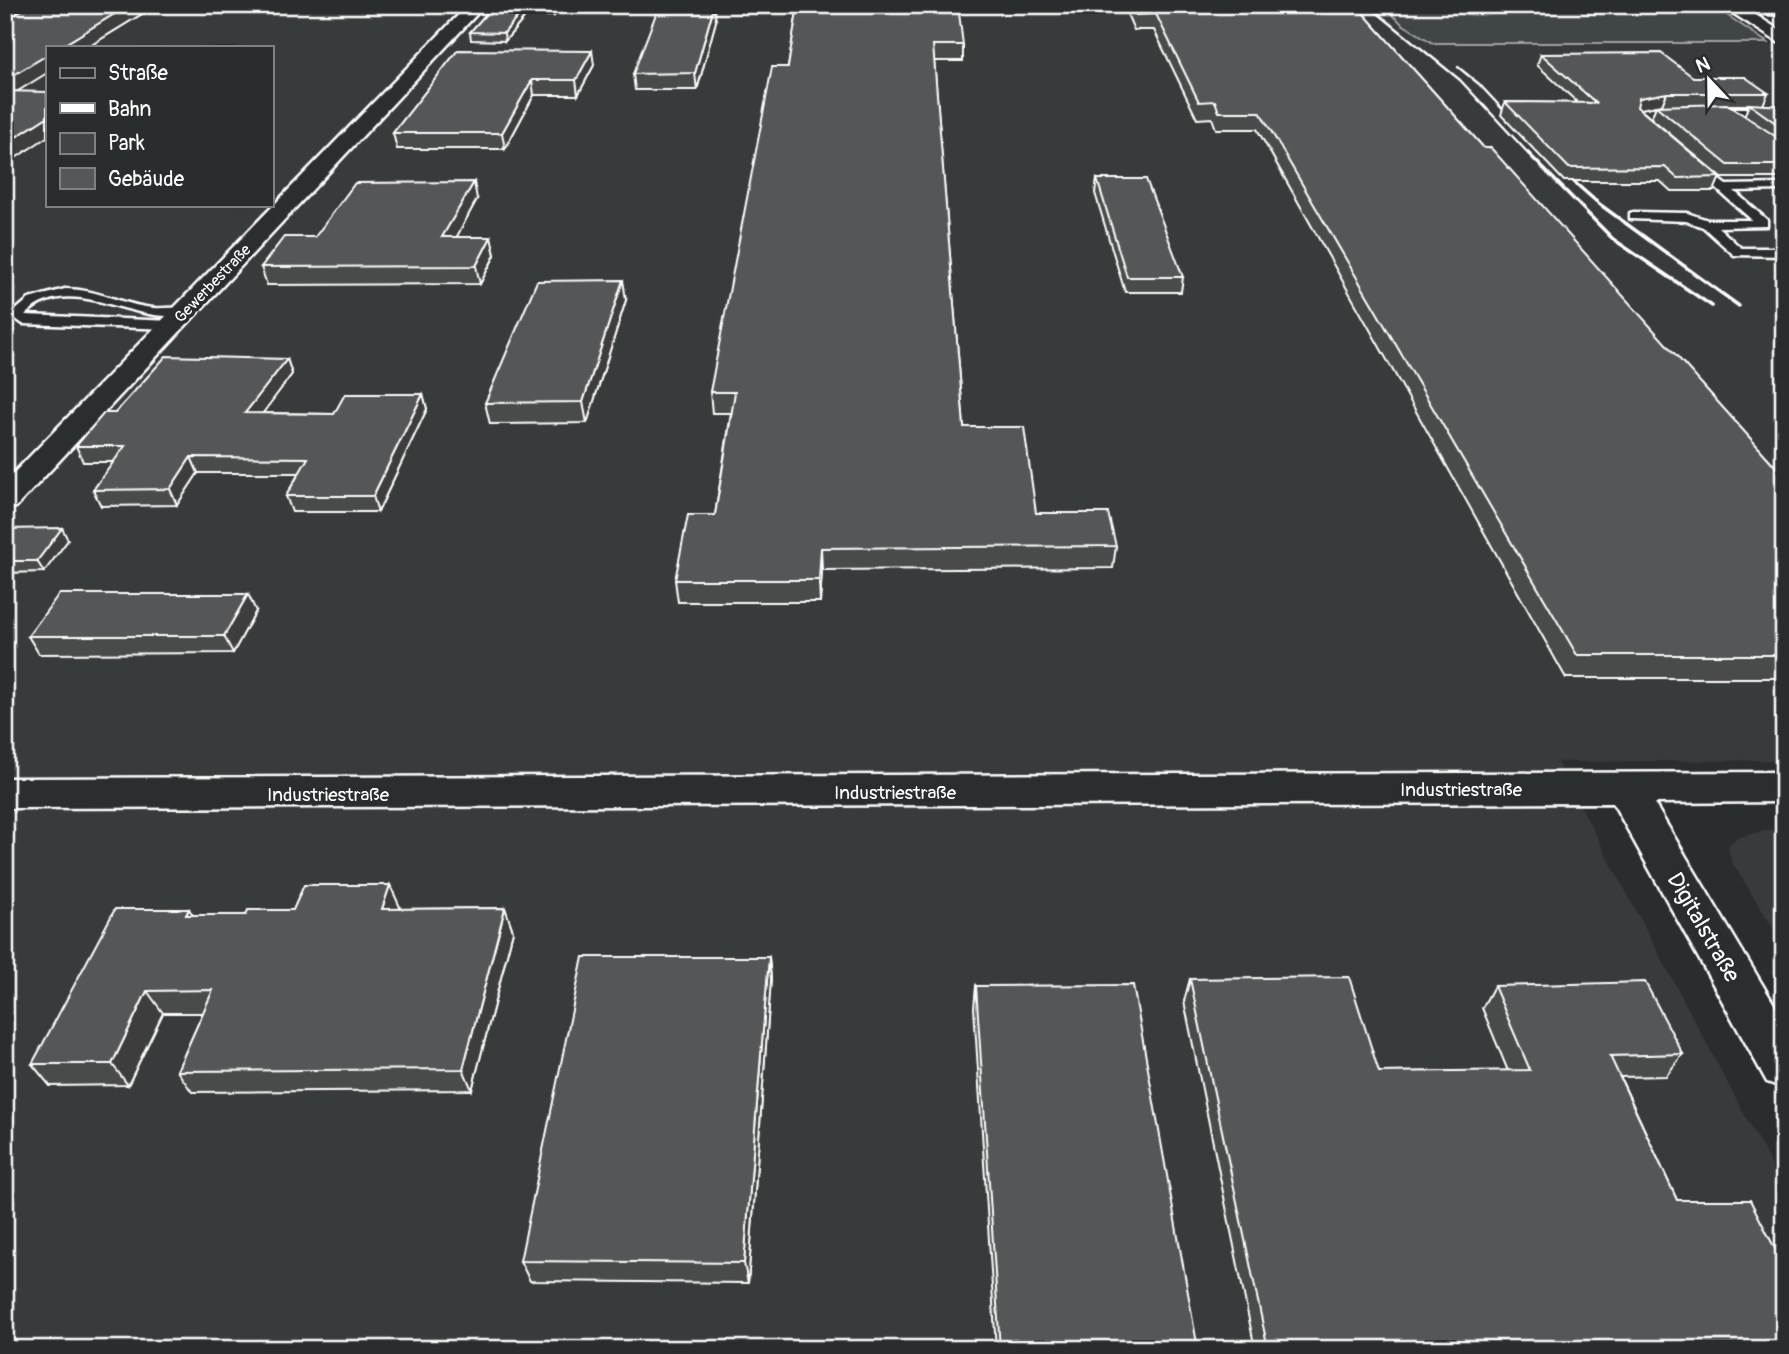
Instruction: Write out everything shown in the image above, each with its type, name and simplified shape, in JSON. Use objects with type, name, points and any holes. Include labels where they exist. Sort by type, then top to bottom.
[{"type":"street","name":"Gewerbestraße","points":[[5,500],[477,5]]},
{"type":"street","points":[[1731,7],[1784,41]]},
{"type":"street","name":"Digitalstraße","points":[[1624,787],[1784,1066]]},
{"type":"street","name":"Industriestraße","points":[[5,793],[1784,787]]},
{"type":"lane","points":[[1731,7],[1760,7],[1784,12]]},
{"type":"lane","points":[[1760,7],[1784,23]]},
{"type":"lane","points":[[1700,111],[1784,111]]},
{"type":"lane","points":[[1725,111],[1745,125]]},
{"type":"lane","points":[[1634,216],[1687,217],[1707,224],[1763,223],[1691,161]]},
{"type":"lane","points":[[1723,188],[1784,187]]},
{"type":"lane","points":[[1707,224],[1738,252],[1784,252]]},
{"type":"lane","points":[[61,294],[96,295],[145,312],[178,318],[23,320],[17,315],[25,306],[40,297],[61,294]]},
{"type":"shaded area","points":[[5,5],[1383,5],[1402,24],[1434,43],[1768,43],[1784,53],[1784,760],[1557,762],[1784,1189],[1784,1349],[5,1349]]},
{"type":"shaded area","points":[[1767,830],[1784,830],[1784,945],[1731,861],[1728,846],[1736,838]]},
{"type":"green space","points":[[1383,5],[1712,5],[1768,43],[1433,43],[1402,24]]},
{"type":"building","points":[[31,5],[129,5],[62,46],[46,46],[46,56],[5,80],[5,19]]},
{"type":"building","points":[[494,5],[555,5],[552,8],[525,8],[504,33],[470,32]]},
{"type":"building","points":[[798,5],[958,5],[963,45],[933,45],[964,427],[1024,427],[1036,513],[1108,513],[1116,546],[821,548],[819,580],[675,580],[688,515],[715,515],[735,392],[710,392],[772,67],[788,67]]},
{"type":"building","points":[[1132,5],[1356,5],[1484,148],[1491,148],[1784,476],[1784,655],[1577,655],[1260,112],[1219,112],[1215,101],[1199,102],[1156,14],[1136,15]]},
{"type":"building","points":[[659,6],[714,6],[695,73],[633,74]]},
{"type":"building","points":[[458,50],[592,51],[576,80],[532,80],[502,133],[393,133]]},
{"type":"building","points":[[1661,53],[1693,77],[1745,77],[1768,93],[1667,93],[1639,98],[1637,107],[1720,177],[1677,178],[1665,167],[1569,168],[1505,102],[1596,103],[1541,54]]},
{"type":"building","points":[[5,91],[46,92],[46,118],[5,144]]},
{"type":"building","points":[[1727,104],[1784,142],[1784,165],[1728,165],[1656,106]]},
{"type":"building","points":[[1749,104],[1784,106],[1784,129]]},
{"type":"building","points":[[1097,179],[1146,179],[1183,277],[1127,277]]},
{"type":"building","points":[[474,182],[442,237],[491,237],[476,266],[261,267],[284,237],[315,237],[355,183]]},
{"type":"building","points":[[623,280],[583,402],[485,403],[537,281]]},
{"type":"building","points":[[166,356],[287,359],[245,413],[334,414],[345,394],[423,394],[373,496],[286,496],[308,458],[191,457],[170,489],[93,490],[125,446],[76,446],[104,413],[115,413]]},
{"type":"building","points":[[62,528],[37,561],[5,561],[5,529]]},
{"type":"building","points":[[59,594],[248,594],[224,636],[28,636]]},
{"type":"building","points":[[304,885],[390,885],[382,909],[505,908],[463,1069],[177,1071],[213,990],[147,991],[112,1064],[32,1064],[115,909],[189,909],[186,915],[246,915],[248,910],[293,910]]},
{"type":"building","points":[[583,957],[769,957],[744,1263],[520,1261]]},
{"type":"building","points":[[1349,977],[1379,1072],[1530,1070],[1494,986],[1645,982],[1683,1054],[1610,1056],[1677,1200],[1750,1200],[1784,1266],[1784,1349],[1268,1349],[1190,979]]},
{"type":"building","points":[[1133,985],[1198,1349],[1000,1349],[976,986]]},
{"type":"railway","points":[[1369,6],[1460,80],[1529,154]]},
{"type":"railway","points":[[1458,67],[1479,84],[1508,115]]},
{"type":"railway","points":[[1527,152],[1613,239],[1712,306]]},
{"type":"railway","points":[[1573,181],[1598,203],[1739,306]]}]
